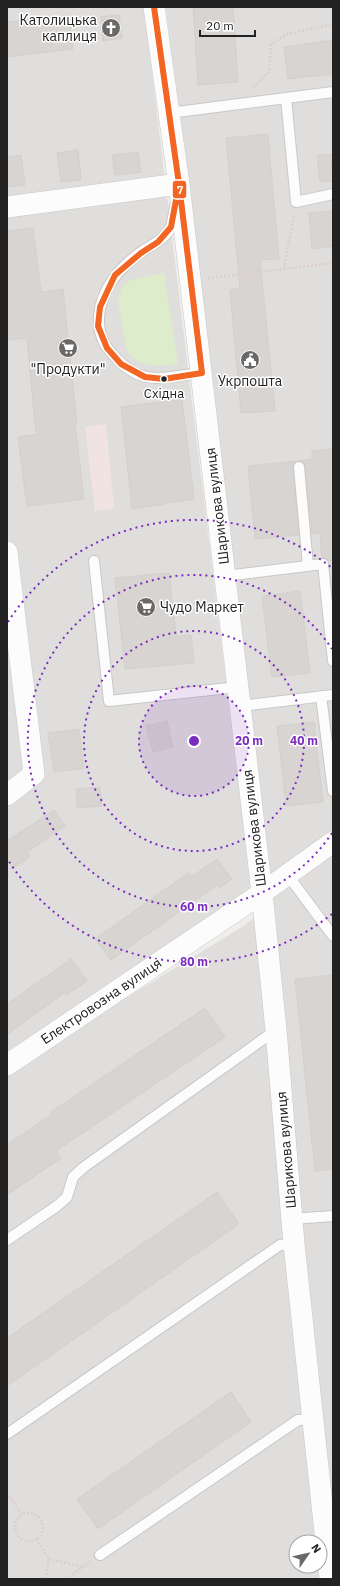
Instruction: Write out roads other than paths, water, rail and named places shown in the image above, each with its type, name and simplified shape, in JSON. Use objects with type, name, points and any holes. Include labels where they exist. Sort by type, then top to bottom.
[{"type":"street","name":"Шарикова вулиця","points":[[154,7],[191,280],[262,893],[276,1030],[294,1244],[330,1579]]},
{"type":"street","points":[[7,207],[179,184]]},
{"type":"street","points":[[7,552],[34,774],[7,795]]},
{"type":"street","name":"Електровозна вулиця","points":[[7,1065],[262,893],[286,874],[333,842]]},
{"type":"lane","points":[[169,113],[333,92]]},
{"type":"lane","points":[[286,98],[296,202],[333,194]]},
{"type":"lane","points":[[179,184],[171,227],[158,242],[141,252],[115,275],[100,308],[98,326],[107,348],[121,364],[145,377],[164,378],[202,373]]},
{"type":"lane","points":[[299,467],[308,566]]},
{"type":"lane","points":[[94,561],[109,701],[333,695]]},
{"type":"lane","points":[[225,576],[323,564],[333,661]]},
{"type":"lane","points":[[321,696],[333,791]]},
{"type":"lane","points":[[286,874],[333,936]]},
{"type":"lane","points":[[7,1240],[57,1206],[67,1197],[73,1177],[84,1167],[276,1030]]},
{"type":"lane","points":[[292,1219],[333,1216]]},
{"type":"lane","points":[[7,1434],[280,1245],[294,1244]]},
{"type":"lane","points":[[100,1555],[298,1420],[313,1419]]},
{"type":"place","name":"Католицька каплиця","points":[[111,28]]},
{"type":"place","name":"\"Продукти\"","points":[[68,348]]},
{"type":"place","name":"Укрпошта","points":[[250,360]]},
{"type":"place","name":"Східна","points":[[164,379]]},
{"type":"place","name":"Чудо Маркет","points":[[146,607]]}]
